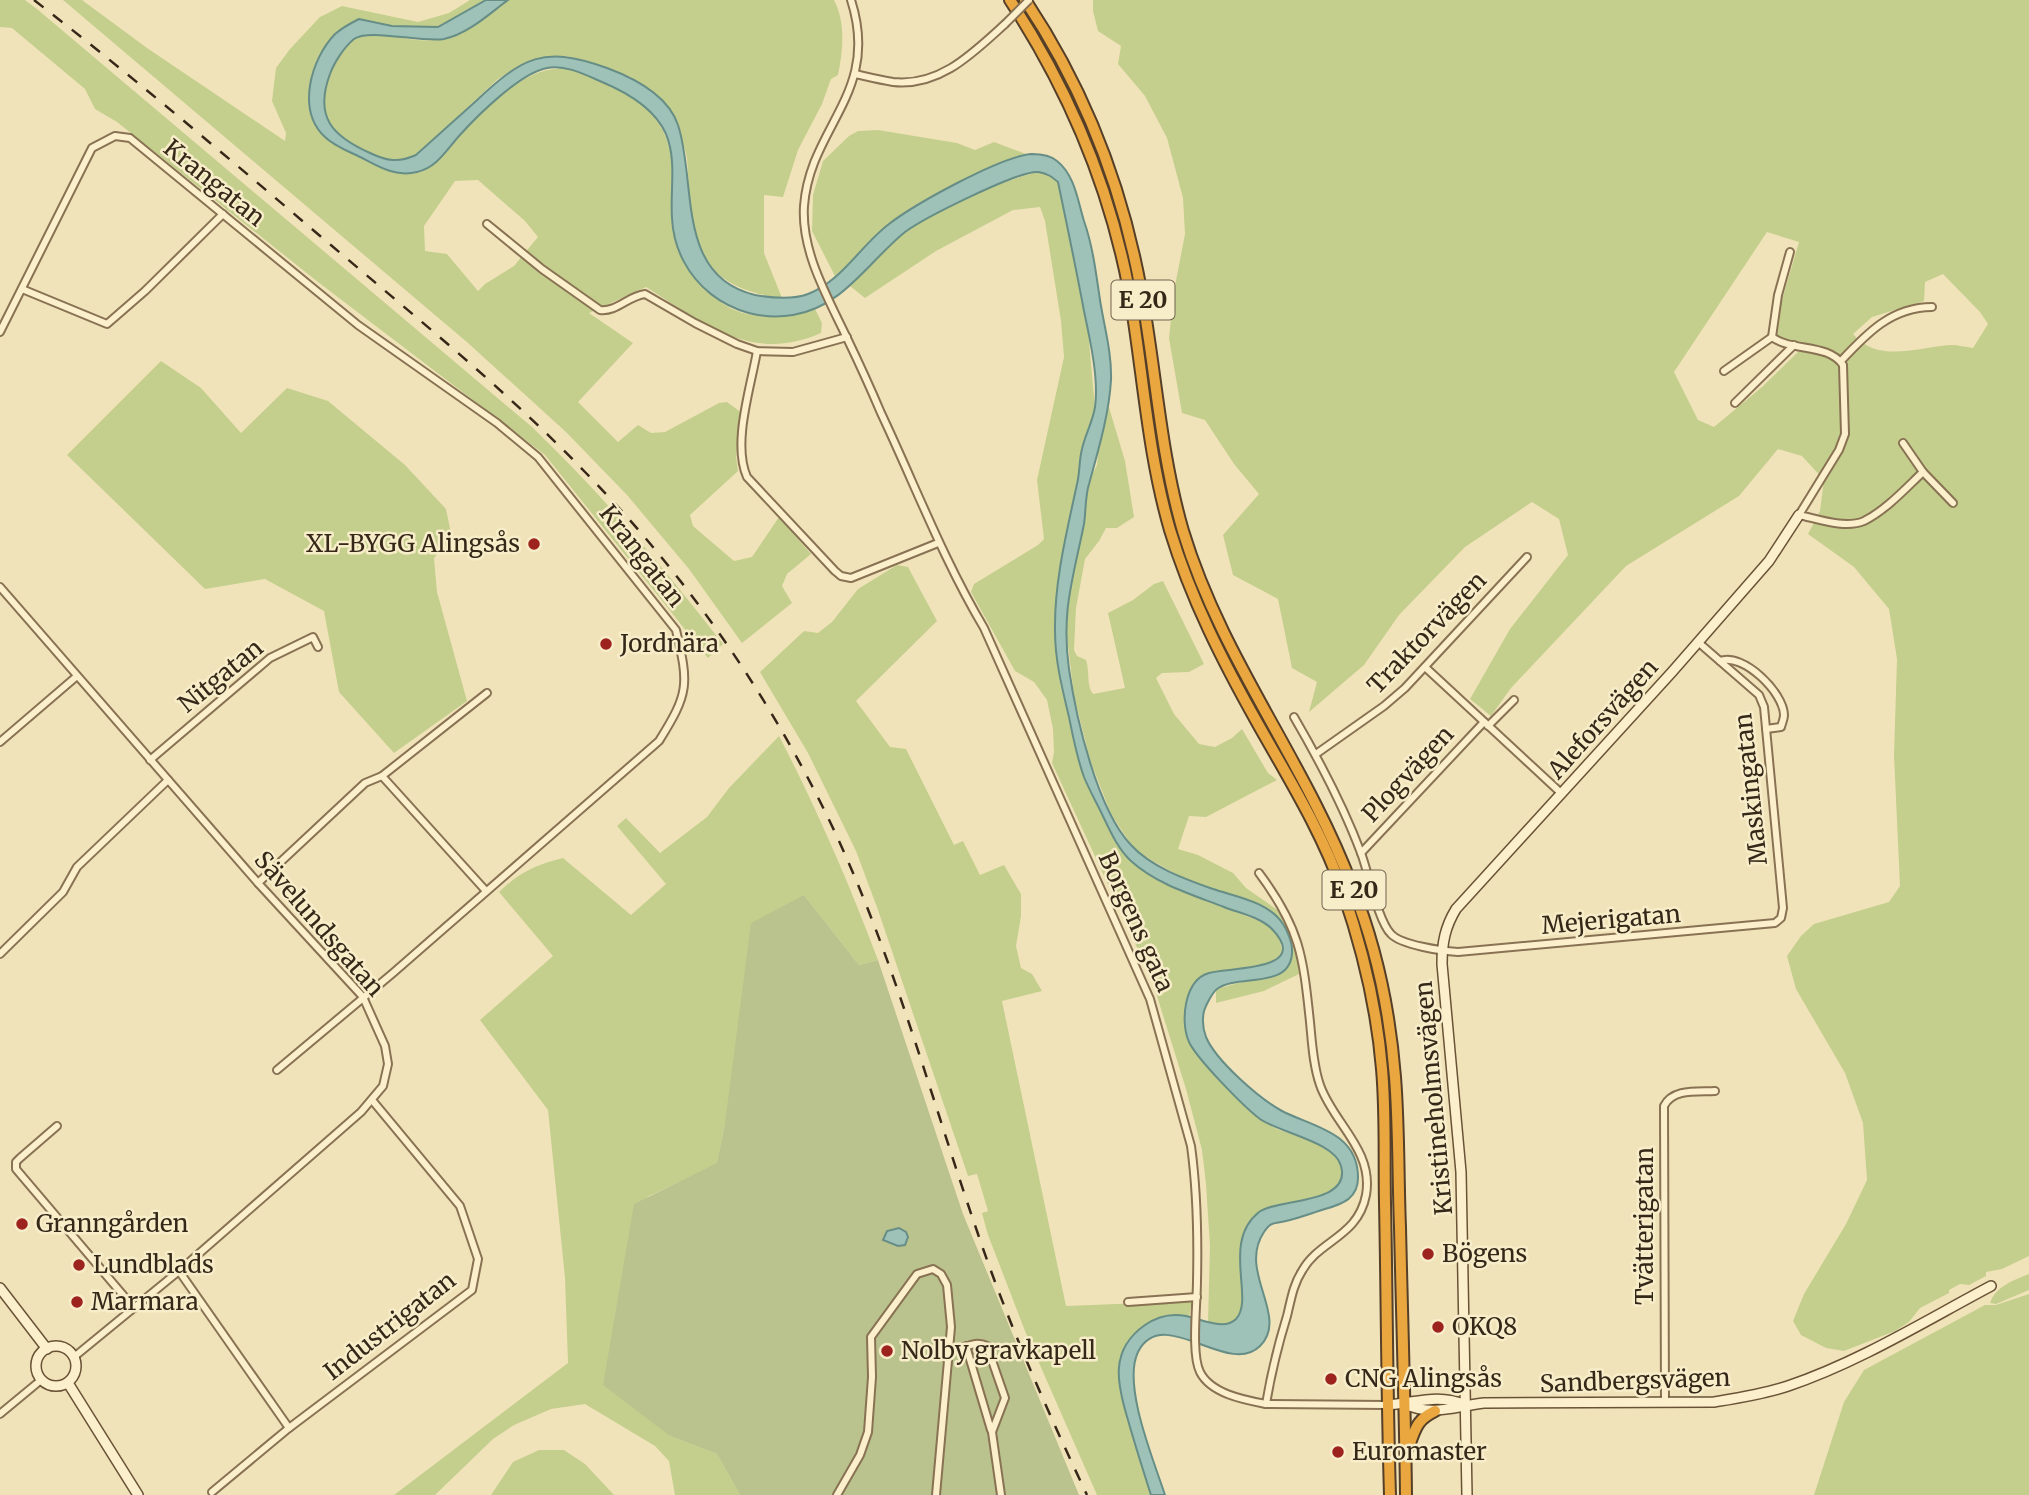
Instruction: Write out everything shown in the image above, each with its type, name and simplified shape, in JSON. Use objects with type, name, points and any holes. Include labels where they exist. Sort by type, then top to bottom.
[{"type":"highway","name":"E 20","points":[[1010,0],[1059,81],[1078,120],[1106,195],[1129,294],[1156,477],[1171,533],[1194,598],[1222,659],[1301,797],[1324,844],[1360,945],[1373,1001],[1382,1072],[1390,1495]]},
{"type":"highway","name":"E 20","points":[[1027,0],[1076,88],[1101,145],[1118,195],[1142,293],[1169,475],[1183,530],[1204,592],[1225,639],[1311,793],[1335,842],[1360,908],[1378,974],[1390,1029],[1396,1080],[1406,1495]]},
{"type":"highway","points":[[1406,1454],[1417,1424],[1435,1411]]},
{"type":"street","name":"Borgens gata","points":[[851,0],[859,44],[855,74],[848,95],[817,155],[806,189],[804,227],[816,269],[837,318],[938,543],[984,628],[1150,999],[1191,1146],[1196,1188],[1196,1349],[1199,1371],[1215,1388],[1266,1405],[1387,1405]]},
{"type":"street","points":[[855,74],[894,82],[928,78],[959,65],[1005,24],[1027,0]]},
{"type":"street","name":"Krangatan","points":[[22,289],[92,148],[115,136],[130,138],[358,325],[497,423],[538,457],[676,630],[685,665],[684,693],[679,709],[659,741],[277,1070]]},
{"type":"street","points":[[0,332],[22,289],[107,324],[145,291],[223,214]]},
{"type":"street","points":[[488,224],[542,269],[596,308],[610,310],[636,296],[652,296],[695,323],[757,351],[793,352],[847,337]]},
{"type":"street","points":[[1724,372],[1772,337],[1778,295],[1790,252]]},
{"type":"street","points":[[1772,337],[1784,343],[1823,352],[1841,361],[1883,320],[1907,309],[1932,307]]},
{"type":"street","points":[[1735,403],[1794,345]]},
{"type":"street","points":[[757,351],[743,436],[743,467],[747,477],[835,571],[850,578],[938,543]]},
{"type":"street","name":"Aleforsvägen","points":[[1442,950],[1448,922],[1456,909],[1769,561],[1839,450],[1845,434],[1845,373],[1841,361]]},
{"type":"street","points":[[1903,443],[1923,472],[1953,503]]},
{"type":"street","points":[[1799,515],[1845,523],[1863,522],[1892,501],[1923,472]]},
{"type":"street","name":"Traktorvägen","points":[[1316,754],[1384,706],[1425,667],[1527,557]]},
{"type":"street","name":"Sävelundsgatan","points":[[0,587],[258,883],[363,997],[385,1046],[388,1064],[383,1086],[372,1100],[179,1271],[74,1357]]},
{"type":"street","name":"Nitgatan","points":[[150,760],[270,658],[313,637],[318,646]]},
{"type":"street","name":"Maskingatan","points":[[1698,642],[1759,695],[1766,729],[1783,908],[1781,918]]},
{"type":"street","points":[[1720,661],[1734,659],[1746,664],[1772,690],[1784,712],[1784,719],[1781,727],[1766,729]]},
{"type":"street","points":[[1425,667],[1561,793]]},
{"type":"street","points":[[0,742],[77,676]]},
{"type":"street","points":[[258,883],[365,783],[382,776],[487,694]]},
{"type":"street","name":"Plogvägen","points":[[1361,853],[1486,724],[1514,700]]},
{"type":"street","points":[[1294,716],[1316,754],[1361,853]]},
{"type":"street","points":[[382,776],[486,891]]},
{"type":"street","points":[[0,954],[63,892],[76,867],[168,780]]},
{"type":"street","name":"Mejerigatan","points":[[1361,853],[1389,933],[1396,938],[1442,950],[1458,952],[1656,935],[1767,924],[1781,918]]},
{"type":"street","points":[[1259,873],[1290,920],[1298,942],[1304,964],[1312,1044],[1320,1085],[1327,1101],[1357,1147],[1365,1165],[1366,1180],[1366,1194],[1354,1222],[1344,1234],[1303,1267],[1294,1286],[1277,1347],[1266,1405]]},
{"type":"street","name":"Kristineholmsvägen","points":[[1442,950],[1461,1172],[1467,1495]]},
{"type":"street","name":"Tvätterigatan","points":[[1665,1402],[1664,1106],[1666,1101],[1685,1092],[1715,1091]]},
{"type":"street","name":"Industrigatan","points":[[212,1492],[289,1429],[472,1290],[478,1259],[460,1206],[372,1100]]},
{"type":"street","points":[[57,1126],[16,1162],[16,1169],[134,1308]]},
{"type":"street","points":[[837,1495],[860,1454],[868,1432],[872,1377],[871,1337],[918,1274],[933,1269],[941,1274],[947,1285],[951,1327],[936,1495]]},
{"type":"street","points":[[179,1271],[289,1429]]},
{"type":"street","name":"Sandbergsvägen","points":[[1405,1404],[1417,1410],[1435,1411],[1452,1410],[1466,1405],[1714,1402],[1787,1386],[1858,1356],[1991,1286]]},
{"type":"street","points":[[0,1288],[47,1349]]},
{"type":"street","points":[[1128,1302],[1197,1297]]},
{"type":"street","points":[[948,1351],[981,1343],[987,1346],[1005,1398],[992,1432]]},
{"type":"street","points":[[966,1346],[992,1432],[1001,1495]]},
{"type":"street","points":[[64,1348],[74,1357],[76,1371],[68,1383],[54,1387],[41,1380],[37,1363],[40,1355],[47,1349],[64,1348]]},
{"type":"street","points":[[0,1413],[41,1380]]},
{"type":"street","points":[[68,1383],[138,1495]]},
{"type":"street","name":"Sandbergsvägen","points":[[1387,1405],[1405,1404],[1417,1399],[1452,1399],[1466,1405]]},
{"type":"green space","points":[[0,0],[25,0],[37,9],[532,427],[632,532],[723,644],[708,658],[545,455],[318,282],[117,122],[95,109],[85,89],[12,28],[0,27]]},
{"type":"green space","points":[[63,0],[82,0],[147,48],[285,141],[286,133],[272,101],[276,68],[320,17],[342,6],[418,22],[449,13],[470,0],[486,0],[438,27],[392,26],[359,19],[315,68],[325,137],[364,160],[396,173],[415,173],[430,167],[506,91],[520,81],[550,70],[572,70],[590,76],[626,93],[644,107],[654,117],[667,140],[672,165],[673,220],[719,300],[732,309],[755,315],[780,316],[815,309],[822,323],[821,333],[796,341],[772,344],[750,342],[708,326],[646,287],[589,313],[633,343],[578,402],[618,442],[638,425],[651,433],[665,432],[719,403],[727,402],[742,413],[736,457],[738,471],[690,515],[693,526],[734,561],[752,557],[779,517],[811,554],[787,574],[782,586],[792,603],[742,643],[689,569],[627,495],[566,432],[468,343]],"holes":[[[478,180],[525,221],[538,237],[514,266],[478,291],[447,254],[425,251],[424,226],[455,181]]]},
{"type":"green space","points":[[508,0],[834,0],[842,37],[838,75],[831,79],[822,104],[798,150],[783,197],[764,195],[764,253],[782,298],[746,290],[731,283],[709,263],[695,233],[686,155],[679,127],[631,77],[567,56],[531,60],[498,79],[416,155],[404,159],[387,159],[370,153],[336,132],[326,114],[326,90],[336,60],[354,39],[371,34],[424,41],[445,37],[473,24]]},
{"type":"green space","points":[[1093,0],[2029,0],[2029,1256],[2002,1269],[1986,1272],[1986,1276],[1969,1285],[1960,1284],[1920,1308],[1909,1322],[1895,1331],[1844,1351],[1826,1348],[1801,1335],[1793,1321],[1804,1294],[1846,1224],[1867,1180],[1863,1123],[1845,1073],[1796,989],[1787,956],[1801,936],[1814,924],[1889,902],[1900,886],[1894,755],[1897,659],[1889,609],[1854,567],[1808,534],[1820,511],[1824,480],[1802,456],[1778,449],[1739,496],[1626,566],[1511,688],[1491,716],[1470,699],[1510,629],[1568,555],[1559,519],[1532,502],[1465,547],[1399,615],[1364,665],[1309,712],[1317,682],[1292,668],[1278,599],[1233,575],[1223,535],[1259,494],[1234,464],[1205,420],[1182,413],[1169,338],[1174,291],[1185,234],[1183,198],[1167,138],[1145,96],[1118,64],[1121,46],[1098,31]],"holes":[[[1767,232],[1799,242],[1773,330],[1777,345],[1799,351],[1762,387],[1714,427],[1698,420],[1674,372]],[[1943,274],[1988,324],[1973,348],[1951,345],[1899,352],[1886,351],[1874,349],[1853,334],[1872,317],[1924,301],[1925,282]]]},
{"type":"green space","points":[[878,130],[957,143],[975,150],[994,142],[1026,154],[974,174],[903,213],[835,276],[812,231],[813,195],[823,161],[849,136],[858,131]]},
{"type":"green space","points":[[1037,172],[1050,175],[1058,182],[1088,330],[1095,408],[1081,451],[1079,478],[1063,552],[1055,629],[1060,683],[1073,736],[1130,860],[1168,885],[1269,925],[1280,939],[1282,951],[1278,958],[1263,967],[1212,972],[1187,1037],[1215,1074],[1254,1113],[1277,1129],[1324,1146],[1339,1160],[1341,1169],[1337,1186],[1325,1194],[1261,1210],[1242,1288],[1242,1308],[1235,1320],[1225,1325],[1208,1322],[1210,1246],[1202,1150],[1152,980],[1052,763],[1053,729],[1047,700],[1034,682],[1015,671],[971,592],[974,584],[1044,539],[1037,480],[1064,357],[1045,221],[1040,207],[1013,210],[936,251],[865,298],[850,286],[904,233],[934,213],[985,189]]},
{"type":"green space","points":[[161,361],[201,388],[241,433],[287,388],[328,401],[405,465],[446,509],[452,538],[434,558],[437,592],[467,701],[394,753],[339,692],[324,611],[265,579],[205,589],[67,455]]},
{"type":"green space","points":[[1108,404],[1125,461],[1134,517],[1117,528],[1106,528],[1085,559],[1076,608],[1074,650],[1077,656],[1086,660],[1091,690],[1093,694],[1125,688],[1108,613],[1163,581],[1204,664],[1189,672],[1162,673],[1156,678],[1174,714],[1199,744],[1215,747],[1242,729],[1268,773],[1277,780],[1206,817],[1189,816],[1178,849],[1198,855],[1233,873],[1246,888],[1279,911],[1296,949],[1299,974],[1264,991],[1216,1003],[1216,990],[1281,973],[1292,950],[1257,904],[1185,879],[1134,849],[1111,814],[1090,760],[1074,695],[1065,621],[1068,591]]},
{"type":"green space","points":[[897,565],[908,567],[937,621],[856,701],[890,747],[906,749],[954,845],[963,841],[980,875],[1004,865],[1021,894],[1021,916],[1016,946],[1021,968],[1032,974],[1042,991],[1002,1001],[1066,1306],[1192,1301],[1189,1317],[1183,1315],[1127,1341],[1129,1422],[1151,1495],[1097,1495],[1025,1331],[988,1235],[982,1213],[988,1211],[977,1174],[968,1176],[856,851],[808,753],[760,672],[804,631],[818,633],[832,622],[858,589]]},
{"type":"green space","points":[[779,736],[832,846],[878,960],[859,965],[804,895],[725,1123],[717,1164],[647,1197],[670,1436],[717,1454],[740,1495],[675,1495],[669,1461],[655,1446],[585,1404],[551,1409],[514,1425],[493,1439],[435,1495],[394,1495],[568,1363],[565,1278],[548,1110],[480,1020],[553,956],[499,892],[528,870],[563,858],[631,915],[666,884],[617,826],[626,818],[660,853],[707,817],[729,788]]},
{"type":"green space","points":[[804,895],[859,965],[878,960],[963,1214],[1079,1495],[740,1495],[717,1454],[670,1436],[603,1385],[634,1204],[717,1163],[725,1123],[751,923]]},
{"type":"green space","points":[[2029,1274],[2029,1290],[1996,1304],[1990,1303],[2001,1288]]},
{"type":"green space","points":[[2029,1294],[2029,1495],[1814,1495],[1844,1402],[1864,1370],[1985,1305],[1996,1305]]},
{"type":"green space","points":[[539,1450],[564,1450],[585,1464],[614,1495],[491,1495],[513,1462]]},
{"type":"water","points":[[486,0],[508,0],[478,23],[444,39],[371,35],[354,39],[337,60],[326,89],[326,113],[336,132],[345,140],[376,156],[393,160],[404,159],[416,155],[492,86],[521,65],[535,59],[566,57],[607,68],[649,89],[673,114],[683,148],[700,248],[712,268],[730,285],[755,295],[795,297],[820,288],[841,272],[879,233],[901,215],[959,182],[1000,163],[1032,154],[1045,155],[1063,167],[1072,181],[1092,250],[1111,370],[1108,406],[1088,489],[1066,630],[1069,669],[1090,762],[1108,809],[1119,829],[1139,853],[1180,876],[1261,905],[1283,924],[1292,949],[1290,962],[1284,971],[1264,979],[1227,984],[1217,989],[1204,1011],[1205,1034],[1219,1057],[1262,1098],[1282,1111],[1342,1140],[1356,1161],[1358,1176],[1356,1190],[1344,1202],[1273,1224],[1264,1232],[1257,1247],[1256,1262],[1269,1321],[1268,1334],[1260,1346],[1247,1353],[1231,1354],[1179,1337],[1163,1335],[1149,1339],[1138,1352],[1134,1366],[1137,1403],[1147,1444],[1165,1495],[1151,1495],[1124,1407],[1119,1368],[1126,1345],[1145,1325],[1165,1316],[1180,1315],[1219,1324],[1236,1319],[1241,1310],[1242,1298],[1240,1254],[1248,1224],[1259,1212],[1268,1208],[1325,1194],[1335,1188],[1341,1179],[1341,1166],[1329,1150],[1260,1119],[1201,1060],[1186,1034],[1186,1003],[1194,984],[1201,977],[1219,971],[1263,965],[1275,960],[1282,953],[1282,943],[1262,921],[1175,888],[1131,861],[1113,836],[1087,785],[1079,762],[1061,685],[1055,642],[1055,613],[1081,453],[1095,407],[1096,384],[1091,346],[1058,182],[1044,173],[1027,174],[992,187],[915,225],[841,293],[811,310],[793,315],[749,313],[711,294],[696,279],[684,261],[676,241],[672,218],[671,155],[661,125],[647,109],[630,96],[589,76],[554,67],[524,78],[488,107],[435,163],[417,172],[389,171],[377,166],[333,144],[316,126],[311,113],[310,85],[319,57],[335,34],[359,19],[392,26],[438,27]]},
{"type":"water","points":[[899,1228],[906,1232],[908,1237],[905,1245],[898,1246],[883,1240],[887,1231]]},
{"type":"railway","points":[[34,0],[222,153],[525,413],[622,511],[691,595],[723,639],[753,684],[808,778],[854,876],[911,1028],[1002,1300],[1087,1495]]},
{"type":"place","name":"XL-BYGG Alingsås","points":[[534,544]]},
{"type":"place","name":"Jordnära","points":[[606,644]]},
{"type":"place","name":"Granngården","points":[[22,1224]]},
{"type":"place","name":"Bögens","points":[[1428,1254]]},
{"type":"place","name":"Lundblads","points":[[79,1265]]},
{"type":"place","name":"Marmara","points":[[77,1302]]},
{"type":"place","name":"OKQ8","points":[[1438,1327]]},
{"type":"place","name":"Nolby gravkapell","points":[[887,1351]]},
{"type":"place","name":"CNG Alingsås","points":[[1331,1379]]},
{"type":"place","name":"Euromaster","points":[[1338,1452]]}]
